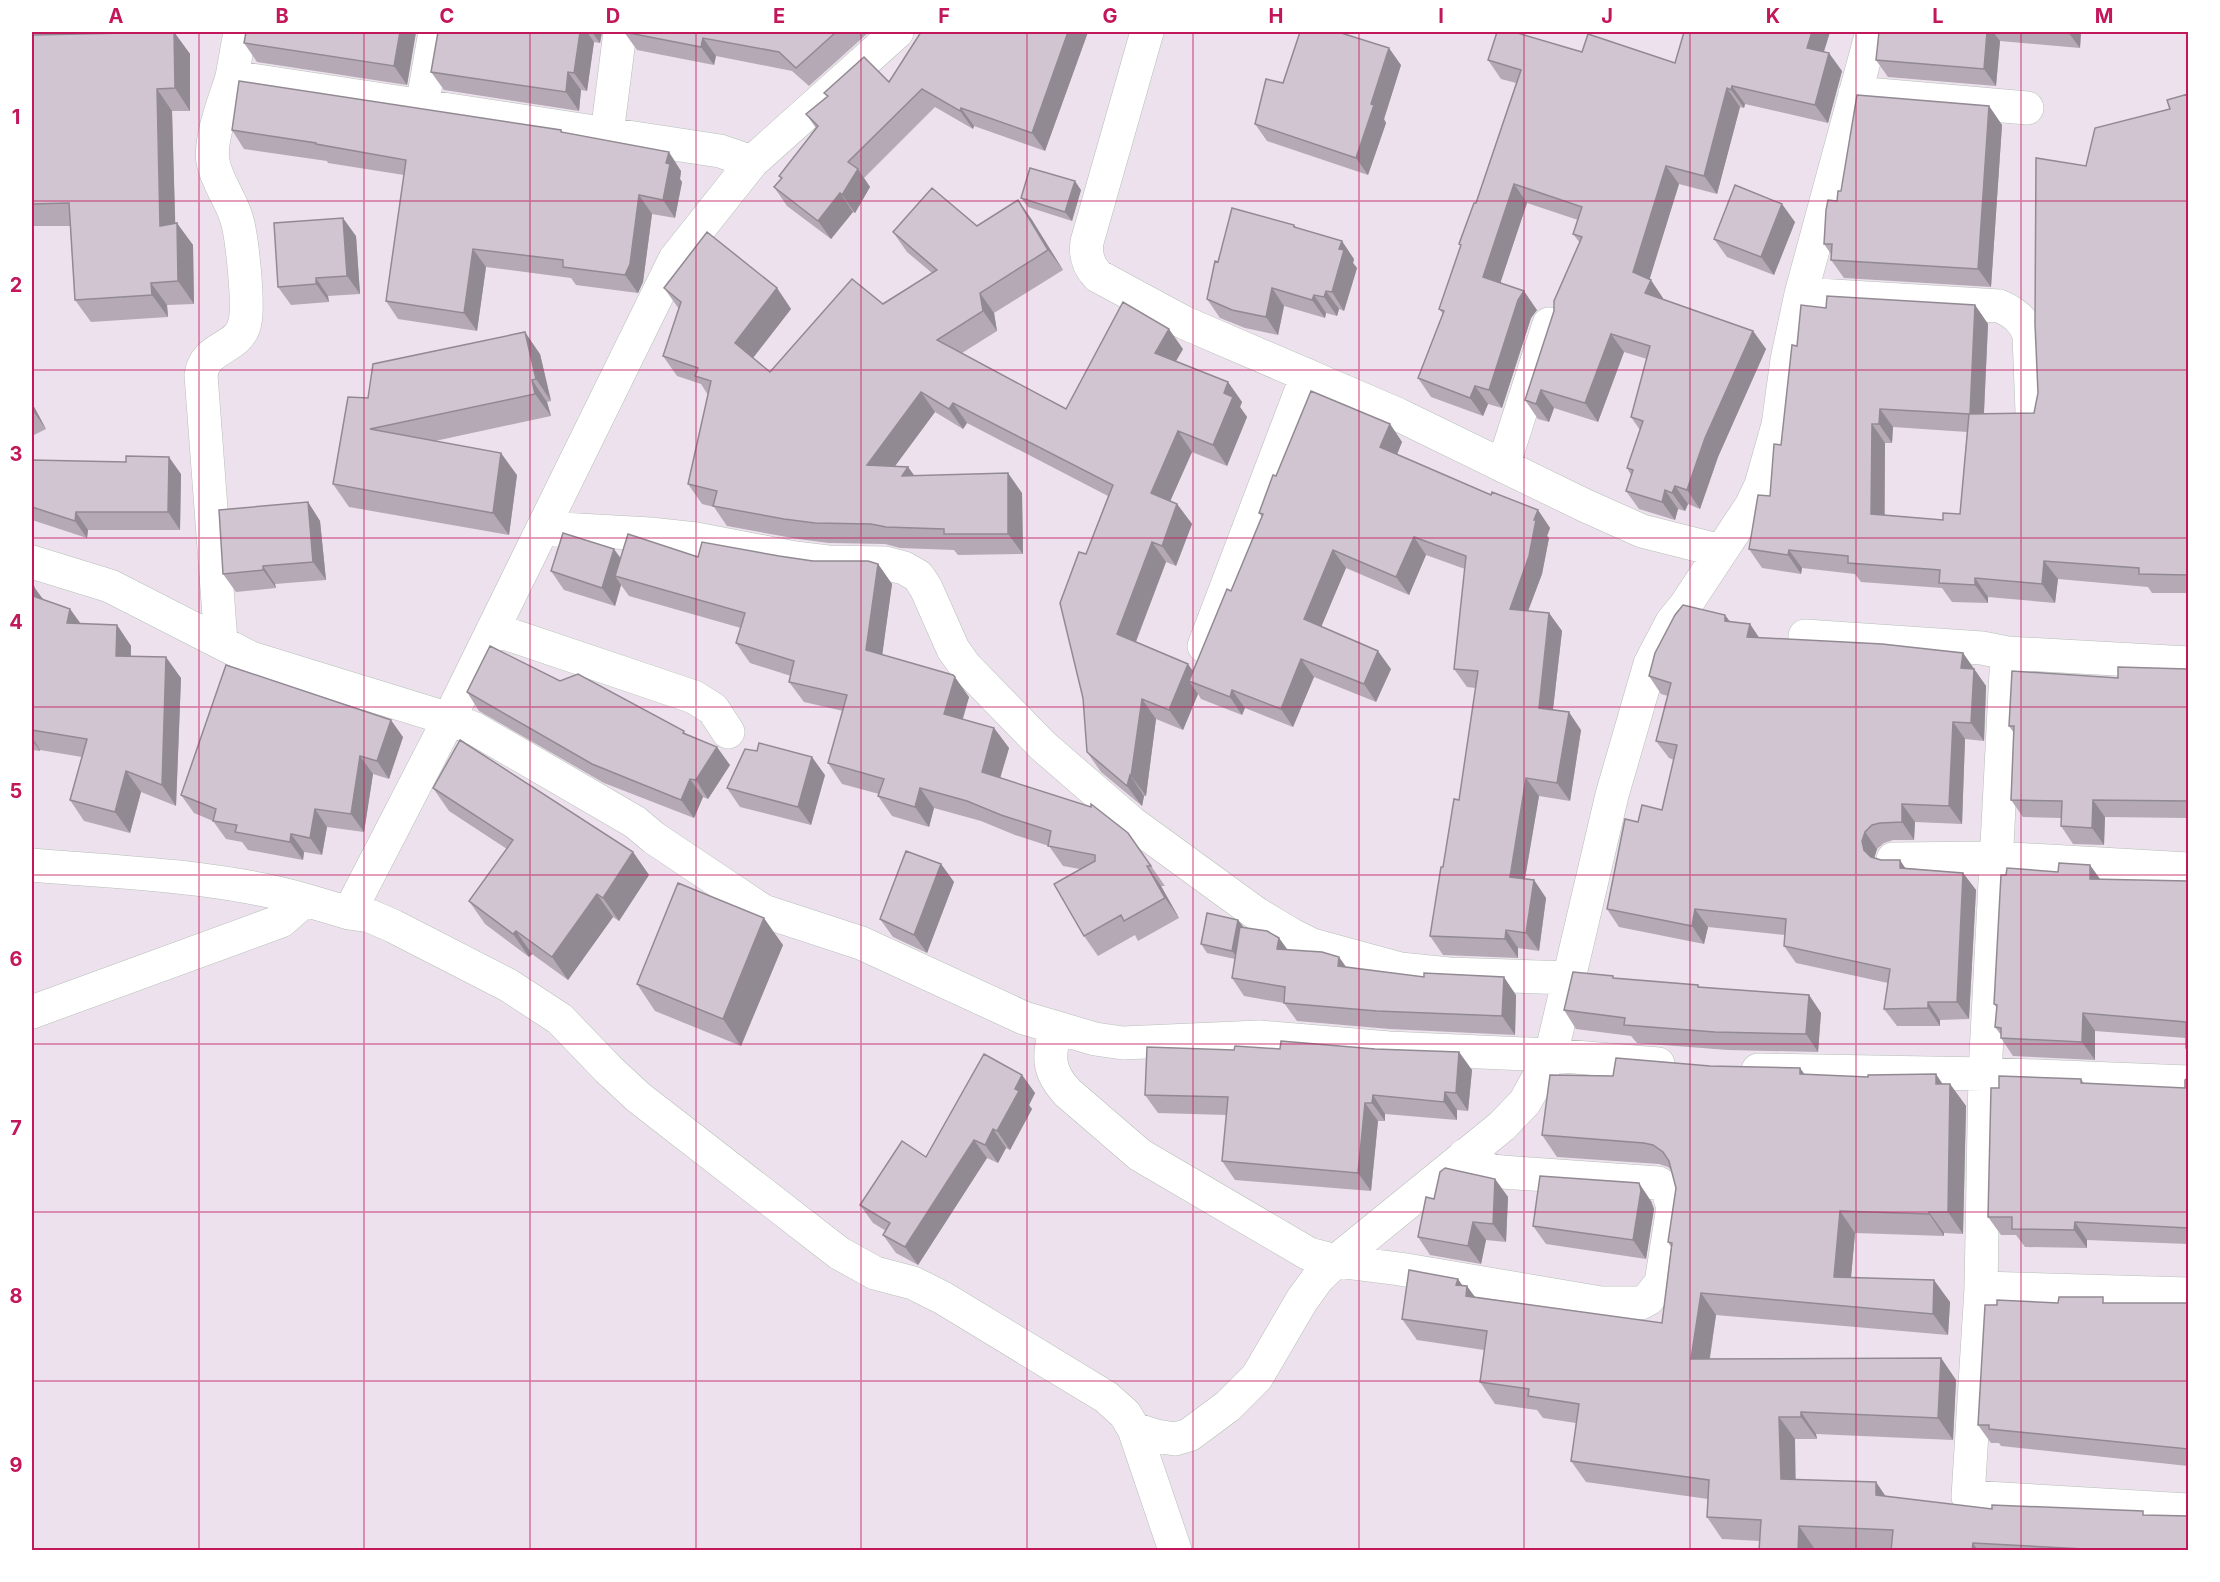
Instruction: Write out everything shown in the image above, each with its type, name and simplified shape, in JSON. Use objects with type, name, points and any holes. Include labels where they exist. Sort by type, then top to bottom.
[{"type":"street","points":[[221,642],[201,375],[202,363],[210,355],[237,338],[245,323],[242,253],[237,218],[218,180],[213,160],[215,139],[232,77],[240,32]]},
{"type":"street","points":[[422,106],[435,32]]},
{"type":"street","points":[[607,134],[620,32]]},
{"type":"street","points":[[349,913],[449,718],[675,258],[752,162],[897,32]]},
{"type":"street","points":[[1147,32],[1087,242],[1086,250],[1091,269],[1098,276],[1185,323],[1399,415],[1642,531],[1721,551]]},
{"type":"street","points":[[1134,1429],[1175,1439],[1189,1435],[1228,1406],[1257,1377],[1302,1300],[1318,1278],[1502,1126],[1525,1102],[1551,1055],[1612,795],[1650,664],[1672,622],[1751,506],[1766,469],[1778,425],[1787,360],[1801,294],[1872,32]]},
{"type":"street","points":[[232,77],[720,151],[752,162]]},
{"type":"street","points":[[1855,93],[2027,108]]},
{"type":"street","points":[[1801,294],[1999,306],[2010,310],[2025,323],[2029,335],[2032,412]]},
{"type":"street","points":[[1503,466],[1549,324]]},
{"type":"street","points":[[1204,646],[1307,375]]},
{"type":"street","points":[[543,528],[650,534],[795,558],[828,562],[885,563],[904,568],[918,576],[926,588],[953,649],[965,666],[1043,746],[1132,823],[1257,914],[1312,945],[1400,969],[1449,974],[1570,978]]},
{"type":"street","points":[[32,562],[110,586],[251,658],[449,718],[476,729],[635,822],[764,911],[861,943],[1024,1018],[1056,1028],[1095,1039],[1123,1043],[1259,1037],[1389,1048],[1551,1055],[1692,1066]]},
{"type":"street","points":[[493,629],[694,697],[713,709],[728,732]]},
{"type":"street","points":[[1805,636],[1982,648],[2007,653],[2188,663]]},
{"type":"street","points":[[2007,653],[1985,1074],[1981,1288],[1968,1497],[2188,1510]]},
{"type":"street","points":[[1893,859],[1996,858],[2188,869]]},
{"type":"street","points":[[32,865],[179,877],[263,888],[349,913],[370,916],[508,985],[560,1019],[638,1097],[840,1253],[875,1273],[912,1283],[951,1303],[1106,1397],[1125,1414],[1134,1429],[1175,1551]]},
{"type":"street","points":[[32,1012],[281,921],[305,900]]},
{"type":"street","points":[[1056,1028],[1050,1057],[1053,1072],[1060,1084],[1140,1155],[1309,1254],[1336,1261],[1400,1269],[1601,1303],[1641,1304],[1661,1283],[1673,1207],[1667,1189],[1659,1183],[1502,1172],[1489,1170],[1465,1155]]},
{"type":"street","points":[[1727,1069],[1985,1074],[2188,1082]]},
{"type":"street","points":[[1981,1288],[2188,1293]]},
{"type":"building","points":[[174,32],[175,88],[157,89],[160,226],[177,223],[178,281],[151,283],[152,295],[75,300],[69,203],[32,204],[32,35]]},
{"type":"building","points":[[246,32],[400,32],[394,66],[244,43]]},
{"type":"building","points":[[438,32],[580,32],[574,73],[568,72],[566,92],[431,72]]},
{"type":"building","points":[[624,32],[836,32],[796,68],[779,52],[703,38],[701,47]]},
{"type":"building","points":[[921,32],[1068,32],[1032,133],[961,108],[960,111],[922,89],[848,162],[858,169],[842,195],[840,193],[818,221],[774,187],[782,178],[779,176],[818,126],[806,114],[828,96],[824,93],[864,57],[889,82]]},
{"type":"building","points":[[1300,32],[1338,32],[1389,48],[1371,104],[1374,105],[1356,158],[1255,124],[1266,79],[1283,83]]},
{"type":"building","points":[[1497,32],[1514,32],[1582,52],[1588,34],[1675,63],[1684,32],[1812,32],[1807,48],[1829,53],[1815,105],[1732,86],[1731,90],[1727,88],[1704,176],[1666,166],[1633,272],[1651,280],[1645,293],[1753,331],[1705,438],[1687,490],[1675,486],[1672,493],[1665,490],[1662,502],[1626,491],[1633,470],[1627,468],[1643,421],[1631,417],[1650,346],[1611,334],[1585,403],[1541,390],[1536,404],[1525,400],[1554,311],[1554,301],[1582,237],[1573,234],[1582,207],[1514,184],[1483,277],[1524,291],[1518,300],[1489,390],[1475,386],[1470,398],[1418,378],[1444,311],[1439,309],[1461,245],[1459,244],[1474,203],[1476,203],[1521,70],[1488,60]]},
{"type":"building","points":[[1879,32],[1987,32],[1984,69],[1876,60]]},
{"type":"building","points":[[239,81],[561,130],[561,132],[669,152],[666,163],[670,164],[663,200],[639,195],[630,264],[625,275],[563,267],[563,260],[473,249],[464,313],[386,301],[406,160],[232,130]]},
{"type":"building","points":[[2188,94],[2188,575],[2139,574],[2139,568],[2044,561],[2042,584],[1975,578],[1975,585],[1939,583],[1940,570],[1848,563],[1848,556],[1789,550],[1788,555],[1749,549],[1758,495],[1770,496],[1774,444],[1781,445],[1792,345],[1797,346],[1801,305],[1826,308],[1827,296],[1975,305],[1970,414],[2034,413],[2038,393],[2035,324],[2036,158],[2086,166],[2095,128],[2170,109],[2167,100]],"holes":[[[1880,409],[1969,414],[1960,514],[1943,513],[1943,520],[1871,514],[1872,424],[1879,424]]]},
{"type":"building","points":[[1857,95],[1989,106],[1978,269],[1831,260],[1832,244],[1824,244],[1826,210],[1828,200],[1837,201],[1838,191],[1841,191]]},
{"type":"building","points":[[1030,168],[1075,181],[1065,212],[1021,198]]},
{"type":"building","points":[[1735,185],[1782,204],[1761,257],[1714,239]]},
{"type":"building","points":[[932,188],[977,226],[1018,200],[1048,250],[980,293],[983,311],[937,340],[1066,409],[1123,302],[1169,329],[1155,353],[1228,382],[1224,393],[1233,397],[1213,445],[1178,431],[1151,493],[1177,504],[1162,546],[1152,542],[1117,634],[1188,664],[1169,710],[1142,699],[1131,776],[1127,786],[1087,752],[1083,698],[1060,603],[1079,552],[1086,554],[1113,485],[953,403],[949,409],[921,392],[867,465],[908,467],[902,476],[1008,473],[1008,534],[944,534],[944,529],[815,523],[784,519],[713,506],[717,491],[688,484],[711,381],[695,376],[698,368],[663,356],[681,302],[664,288],[707,232],[777,288],[735,343],[770,372],[852,279],[883,304],[937,270],[893,232]]},
{"type":"building","points":[[1232,208],[1342,241],[1339,249],[1344,250],[1332,292],[1326,291],[1324,297],[1314,295],[1312,300],[1272,288],[1266,317],[1232,310],[1207,299],[1215,261],[1218,262]]},
{"type":"building","points":[[343,218],[347,276],[316,278],[316,284],[278,287],[274,223]]},
{"type":"building","points":[[525,332],[536,379],[532,380],[535,394],[370,429],[501,453],[493,513],[333,484],[348,397],[368,398],[373,364]]},
{"type":"building","points":[[1311,391],[1390,424],[1380,447],[1491,495],[1492,492],[1538,510],[1534,520],[1536,520],[1529,556],[1510,609],[1549,613],[1539,708],[1569,712],[1557,783],[1526,778],[1510,877],[1534,880],[1526,933],[1506,930],[1505,939],[1430,936],[1454,799],[1459,800],[1478,671],[1454,669],[1466,556],[1414,537],[1396,577],[1333,550],[1304,619],[1378,651],[1364,684],[1301,659],[1281,709],[1232,690],[1230,697],[1189,681],[1227,589],[1231,591],[1263,514],[1259,513],[1273,475],[1276,476]]},
{"type":"building","points":[[126,456],[169,457],[168,512],[76,512],[75,521],[32,507],[32,460],[126,462]]},
{"type":"building","points":[[308,502],[313,562],[263,566],[263,570],[223,574],[219,510]]},
{"type":"building","points":[[563,533],[614,549],[602,588],[551,571]]},
{"type":"building","points":[[628,534],[698,557],[702,542],[813,561],[868,561],[878,564],[866,650],[953,675],[955,677],[944,714],[994,728],[982,772],[1091,807],[1091,804],[1128,833],[1151,866],[1147,866],[1165,898],[1124,921],[1121,915],[1084,936],[1054,884],[1095,861],[1095,855],[1048,846],[1051,831],[967,801],[920,788],[915,807],[878,796],[884,779],[828,763],[847,695],[789,682],[794,661],[736,643],[745,613],[615,576]]},
{"type":"building","points":[[32,586],[34,587],[33,596],[70,609],[67,623],[117,625],[116,656],[166,657],[162,785],[126,771],[115,812],[70,800],[87,739],[32,730]]},
{"type":"building","points":[[1683,605],[1725,615],[1725,621],[1750,624],[1747,637],[1882,644],[1963,653],[1961,668],[1974,669],[1971,723],[1953,722],[1949,806],[1902,804],[1902,822],[1872,825],[1865,832],[1862,841],[1864,850],[1871,857],[1881,860],[1900,860],[1900,868],[1963,873],[1957,1002],[1928,1002],[1928,1008],[1884,1009],[1890,969],[1784,946],[1786,919],[1695,909],[1692,926],[1607,909],[1625,819],[1638,822],[1642,805],[1662,810],[1677,745],[1656,741],[1671,683],[1649,676],[1655,653],[1675,615]]},
{"type":"building","points":[[490,646],[560,681],[578,674],[684,731],[683,733],[717,747],[696,780],[690,779],[681,800],[592,764],[467,692]]},
{"type":"building","points":[[226,665],[391,720],[377,761],[360,756],[351,814],[315,809],[310,838],[291,834],[290,842],[235,832],[237,825],[213,821],[216,809],[181,795]]},
{"type":"building","points":[[2118,667],[2187,669],[2188,801],[2093,800],[2092,828],[2061,826],[2062,801],[2011,800],[2014,726],[2009,726],[2012,671],[2118,678]]},
{"type":"building","points":[[460,740],[633,852],[603,898],[597,894],[552,957],[516,931],[513,934],[469,901],[513,840],[433,788]]},
{"type":"building","points":[[759,743],[812,757],[798,807],[727,788],[745,749],[757,751]]},
{"type":"building","points":[[906,851],[941,864],[914,935],[880,919]]},
{"type":"building","points":[[2059,863],[2090,865],[2090,879],[2188,881],[2188,1051],[2186,1022],[2083,1013],[2082,1042],[2001,1038],[2001,1028],[1995,1027],[1997,1005],[1994,1004],[2001,875],[2006,875],[2007,868],[2058,872]]},
{"type":"building","points":[[678,883],[764,918],[723,1019],[637,984]]},
{"type":"building","points":[[1207,913],[1238,920],[1232,951],[1201,944]]},
{"type":"building","points":[[1240,927],[1267,931],[1279,938],[1277,949],[1322,952],[1339,957],[1338,966],[1424,977],[1424,973],[1504,977],[1502,1016],[1377,1011],[1284,1003],[1285,987],[1232,978]]},
{"type":"building","points":[[1573,972],[1613,976],[1613,978],[1698,985],[1698,987],[1809,995],[1806,1034],[1715,1032],[1624,1025],[1625,1018],[1564,1010]]},
{"type":"building","points":[[1281,1041],[1375,1049],[1459,1052],[1456,1093],[1445,1092],[1444,1102],[1373,1095],[1372,1103],[1365,1103],[1358,1173],[1222,1161],[1228,1097],[1145,1095],[1147,1047],[1234,1050],[1235,1046],[1280,1049]]},
{"type":"building","points":[[984,1054],[1022,1075],[1015,1089],[1019,1091],[997,1131],[993,1129],[985,1145],[974,1140],[905,1247],[883,1235],[890,1223],[860,1205],[902,1141],[926,1157]]},
{"type":"building","points":[[1616,1058],[1710,1066],[1800,1068],[1800,1074],[1868,1077],[1868,1075],[1936,1074],[1936,1084],[1950,1084],[1948,1212],[1929,1212],[1929,1214],[1840,1211],[1834,1277],[1934,1280],[1933,1314],[1701,1293],[1691,1359],[1941,1358],[1938,1418],[1801,1412],[1801,1417],[1779,1417],[1781,1479],[1876,1482],[1876,1495],[1992,1509],[1992,1505],[2143,1511],[2143,1515],[2188,1516],[2188,1551],[2084,1551],[2084,1549],[1973,1543],[1972,1551],[1891,1551],[1893,1530],[1799,1526],[1798,1551],[1759,1551],[1761,1520],[1707,1517],[1709,1480],[1571,1461],[1579,1404],[1528,1396],[1529,1389],[1480,1382],[1487,1331],[1402,1319],[1409,1270],[1458,1279],[1456,1285],[1467,1286],[1466,1296],[1662,1323],[1672,1243],[1668,1242],[1676,1188],[1669,1161],[1663,1152],[1653,1145],[1644,1143],[1542,1135],[1550,1075],[1613,1076]]},
{"type":"building","points":[[1999,1076],[2081,1079],[2081,1083],[2185,1088],[2185,1080],[2188,1077],[2188,1228],[2075,1222],[2074,1230],[2012,1229],[2012,1217],[1988,1217],[1991,1088],[1999,1088]]},
{"type":"building","points":[[1445,1168],[1495,1179],[1493,1224],[1473,1222],[1468,1246],[1418,1237],[1426,1197],[1434,1199],[1440,1172]]},
{"type":"building","points":[[1540,1176],[1639,1183],[1641,1190],[1633,1240],[1533,1226]]},
{"type":"building","points":[[2059,1297],[2103,1297],[2103,1303],[2188,1303],[2188,1449],[1989,1429],[1989,1425],[1978,1425],[1985,1305],[1997,1305],[1997,1300],[2058,1303]]}]
